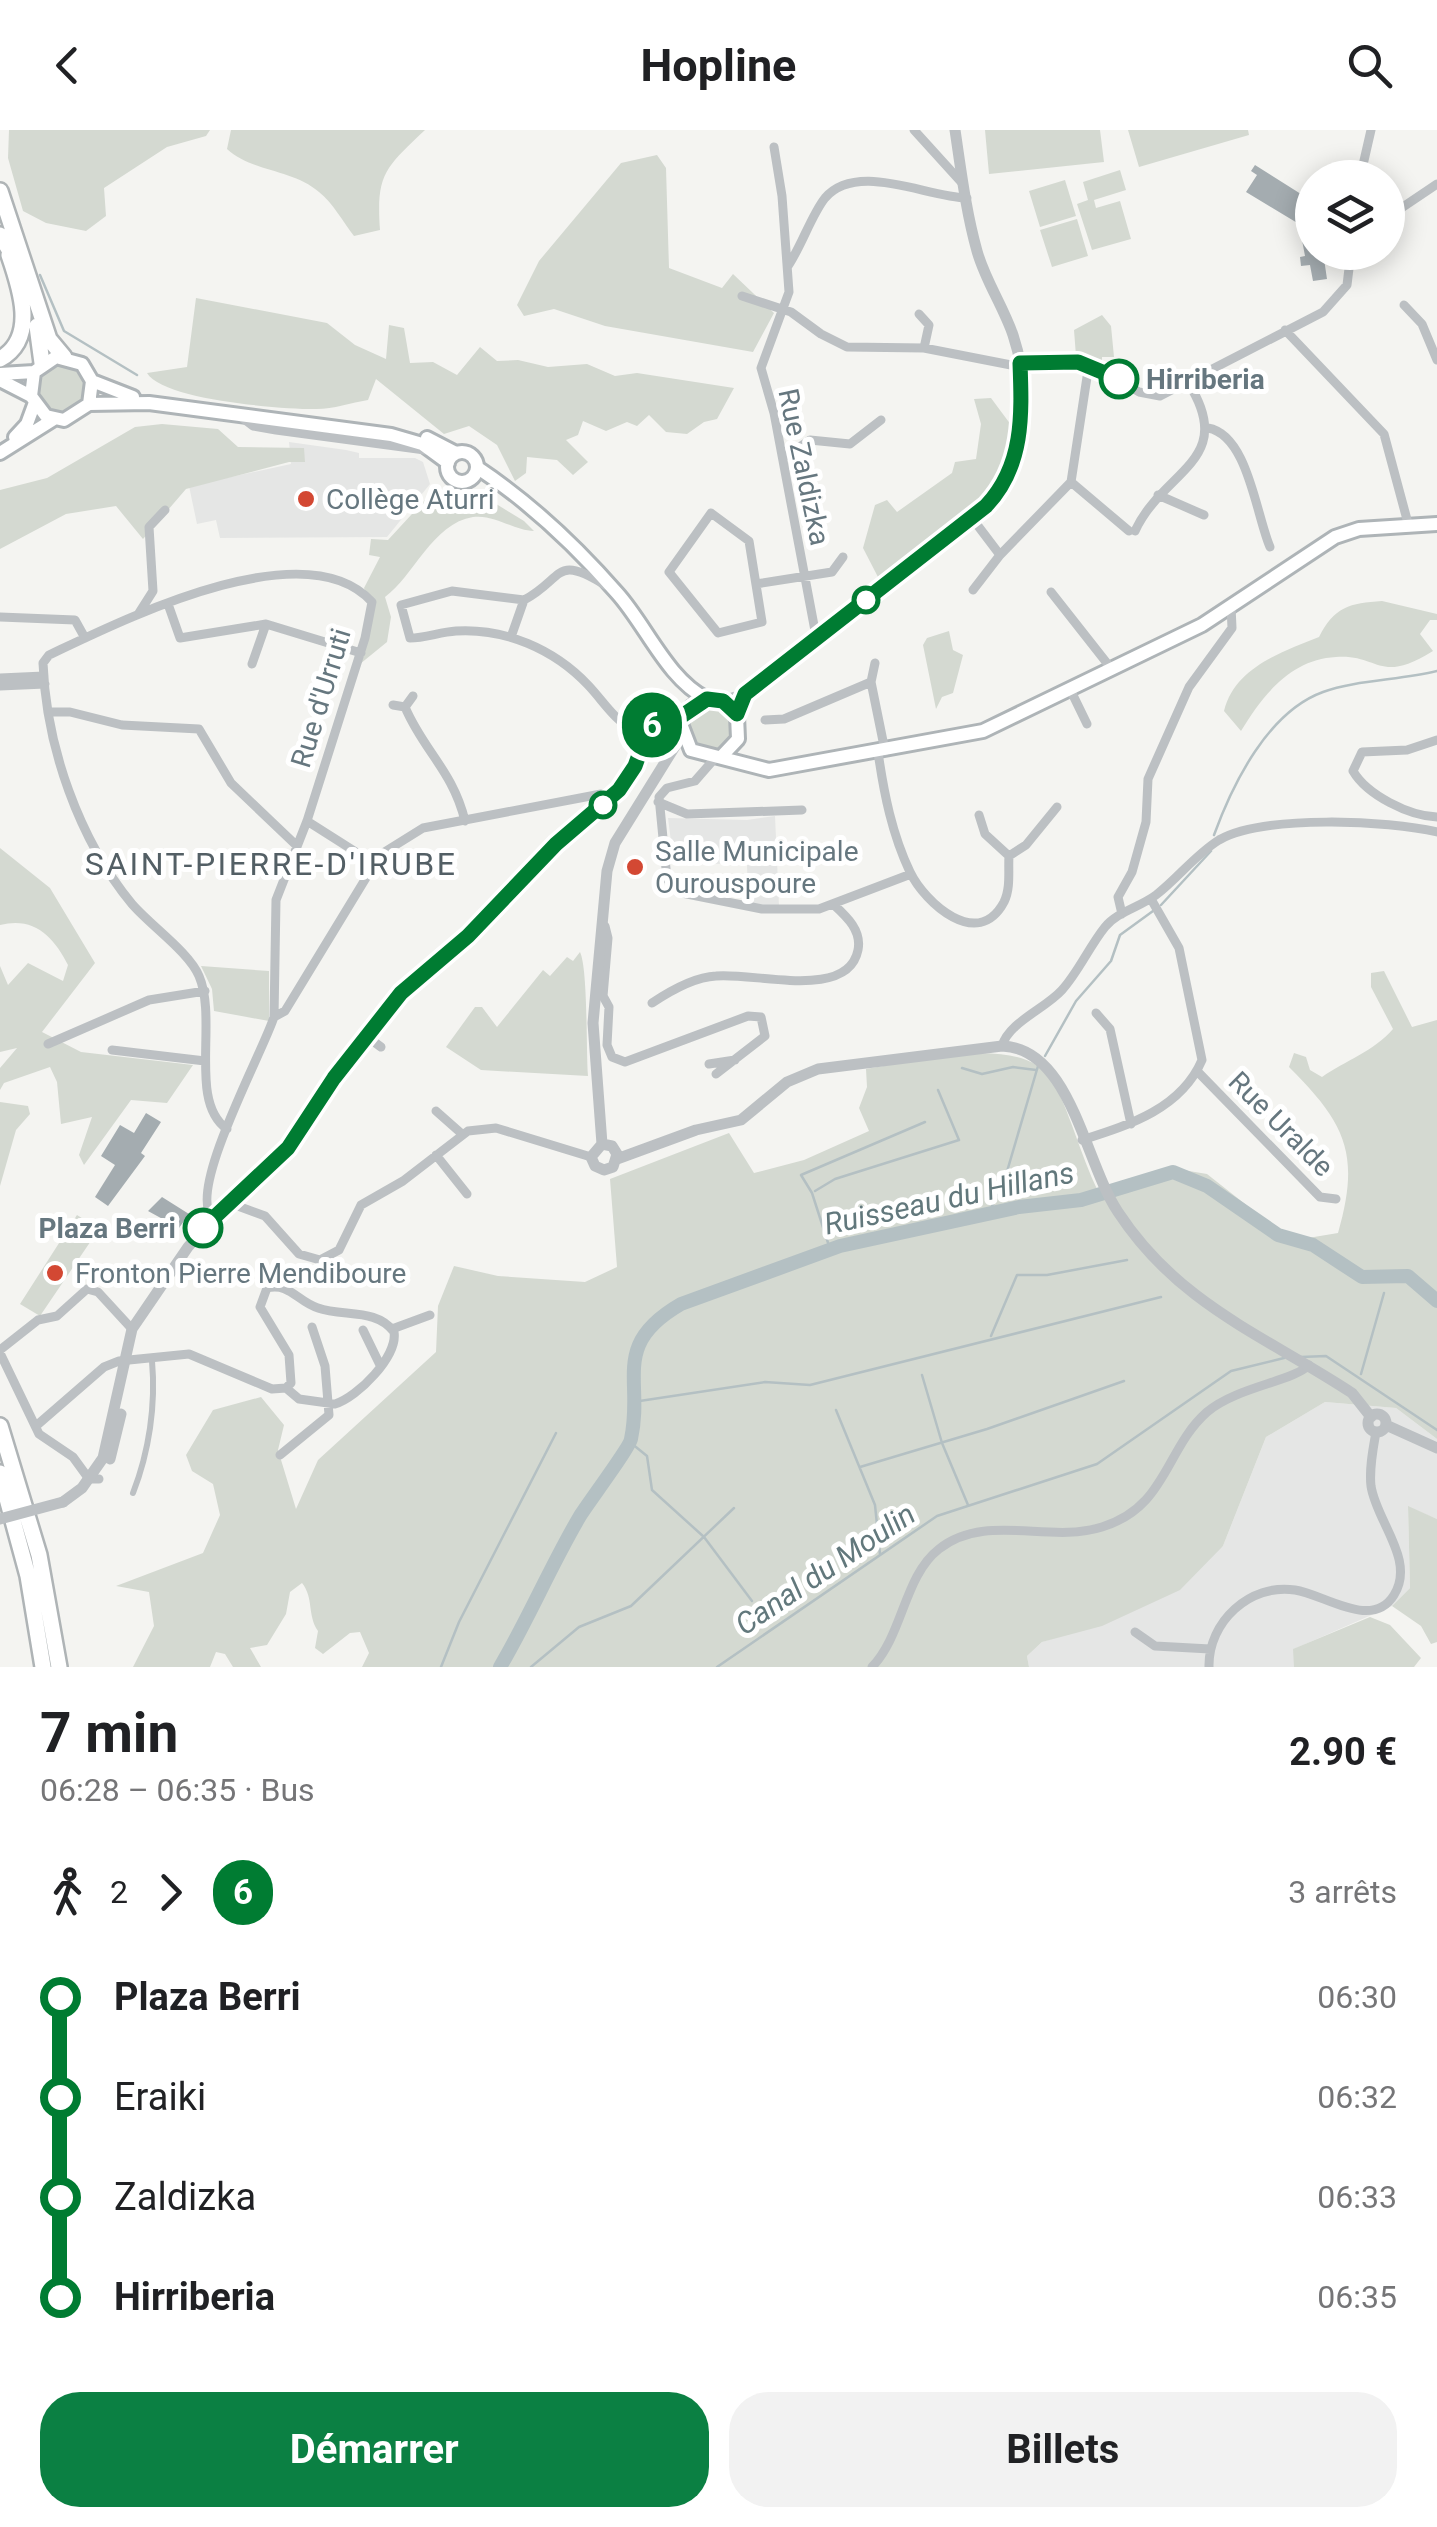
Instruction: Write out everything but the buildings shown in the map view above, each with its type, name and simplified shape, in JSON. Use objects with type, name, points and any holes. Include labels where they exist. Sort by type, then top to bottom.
[{"type":"highway","points":[[0,191],[44,326],[64,357]]},
{"type":"highway","points":[[0,359],[16,344],[24,317],[1,236]]},
{"type":"highway","points":[[1,236],[30,300],[38,368]]},
{"type":"highway","points":[[0,1426],[39,1554],[59,1667]]},
{"type":"highway","points":[[0,1473],[43,1667]]},
{"type":"main road","points":[[0,378],[64,357],[82,364],[92,380],[150,402]]},
{"type":"main road","points":[[2,452],[28,424],[38,368]]},
{"type":"main road","points":[[0,378],[54,420]]},
{"type":"main road","points":[[2,452],[54,420],[74,418],[89,404],[92,380]]},
{"type":"main road","points":[[89,404],[150,402],[402,431],[447,457],[470,454],[475,473]]},
{"type":"main road","points":[[447,457],[453,479],[475,473],[521,499],[618,593],[682,680],[707,699],[723,701],[737,714],[738,739],[749,765]]},
{"type":"main road","points":[[682,680],[688,710],[682,734],[696,753],[769,770],[967,736],[1026,713],[1110,667],[1202,625],[1334,537],[1359,529],[1437,524]]},
{"type":"main road","points":[[688,710],[707,699]]},
{"type":"main road","points":[[719,756],[738,739]]},
{"type":"street","points":[[914,130],[965,192]]},
{"type":"street","points":[[723,701],[745,694],[972,518],[996,495],[1012,469],[1019,436],[1020,363],[1012,333],[982,267],[955,130]]},
{"type":"street","points":[[1364,160],[1370,130]]},
{"type":"street","points":[[774,147],[787,269]]},
{"type":"street","points":[[787,269],[821,204],[839,186],[864,181],[965,192]]},
{"type":"street","points":[[1405,206],[1437,184]]},
{"type":"street","name":"Rue Zaldizka","points":[[787,269],[788,303],[761,368],[783,458],[816,636]]},
{"type":"street","points":[[742,296],[783,310],[847,346],[924,348],[977,360],[1090,364],[1148,395],[1160,396],[1323,312],[1342,292],[1347,270]]},
{"type":"street","points":[[1404,305],[1422,324],[1437,360]]},
{"type":"street","points":[[919,314],[929,325],[924,348]]},
{"type":"street","points":[[1285,330],[1384,434],[1410,527]]},
{"type":"street","points":[[973,590],[1000,554],[1071,482],[1090,364]]},
{"type":"street","points":[[1071,482],[1132,531],[1158,495],[1194,460],[1208,428],[1203,405],[1189,384]]},
{"type":"street","points":[[238,414],[253,426],[447,457]]},
{"type":"street","points":[[783,458],[810,440],[850,444],[881,420]]},
{"type":"street","points":[[1208,428],[1225,435],[1242,464],[1270,547]]},
{"type":"street","points":[[1158,495],[1204,515]]},
{"type":"street","points":[[139,613],[153,591],[150,527],[165,510]]},
{"type":"street","points":[[714,513],[748,541],[756,584],[762,622],[718,634],[670,566],[714,513]]},
{"type":"street","points":[[972,518],[1000,554]]},
{"type":"street","points":[[756,584],[832,572],[843,557]]},
{"type":"street","points":[[512,637],[524,600],[556,572],[581,570],[618,593]]},
{"type":"street","name":"Rue d'Urruti","points":[[168,604],[216,588],[317,574],[354,588],[372,602],[361,654],[274,916],[274,1017]]},
{"type":"street","points":[[524,600],[452,592],[401,604],[410,638],[460,631],[512,637],[562,661],[619,722],[644,734]]},
{"type":"street","points":[[1051,592],[1110,667]]},
{"type":"street","points":[[226,1129],[214,1115],[206,1088],[210,1012],[206,991],[195,967],[153,929],[102,863],[51,738],[43,664],[49,655],[84,638],[168,604],[180,638],[266,624],[361,654]]},
{"type":"street","points":[[1122,914],[1118,896],[1132,872],[1146,822],[1148,779],[1189,686],[1232,628],[1230,606]]},
{"type":"street","points":[[0,617],[75,620],[84,638]]},
{"type":"street","points":[[252,664],[266,624]]},
{"type":"street","points":[[875,663],[870,682],[888,810],[911,874],[936,907],[951,918],[976,922],[1003,903],[1009,856],[1026,845],[1057,807]]},
{"type":"street","points":[[0,678],[44,680]]},
{"type":"street","points":[[0,686],[44,680]]},
{"type":"street","points":[[765,720],[784,719],[870,682]]},
{"type":"street","points":[[1070,688],[1087,724]]},
{"type":"street","points":[[737,714],[745,694]]},
{"type":"street","points":[[413,696],[398,706],[450,776],[464,821]]},
{"type":"street","points":[[0,1519],[67,1500],[94,1479],[116,1440],[132,1329],[212,1217],[288,1148],[366,1036],[414,980],[468,936],[635,766],[649,727],[688,710]]},
{"type":"street","points":[[49,712],[70,712],[122,725],[199,729],[231,783],[296,845]]},
{"type":"street","points":[[591,1156],[602,1144],[593,1038],[606,871],[616,844],[682,734],[664,722]]},
{"type":"street","points":[[1424,829],[1432,816],[1380,796],[1353,771],[1362,752],[1407,750],[1437,740]]},
{"type":"street","points":[[672,753],[696,753],[699,777]]},
{"type":"street","points":[[719,756],[699,777],[667,788],[658,802],[668,879],[677,892],[776,910],[820,909],[911,874]]},
{"type":"street","points":[[212,1217],[206,1201],[226,1129],[274,1017],[285,1011],[372,861],[416,831],[604,797]]},
{"type":"street","points":[[658,802],[687,814],[802,810]]},
{"type":"street","points":[[979,815],[986,834],[1009,856]]},
{"type":"street","points":[[307,821],[372,861]]},
{"type":"street","points":[[1002,1046],[1008,1032],[1056,997],[1106,926],[1150,899],[1206,849],[1242,830],[1330,823],[1437,832]]},
{"type":"street","points":[[1082,1140],[1155,1113],[1197,1072],[1202,1046],[1178,948],[1150,899]]},
{"type":"street","points":[[652,1002],[710,976],[821,980],[840,976],[854,963],[859,940],[852,924],[833,904]]},
{"type":"street","points":[[602,916],[608,938],[603,996],[609,1011],[608,1050],[625,1062],[748,1016],[761,1017],[765,1036],[716,1074]]},
{"type":"street","points":[[48,1044],[149,1000],[206,991]]},
{"type":"street","points":[[594,1000],[609,1011]]},
{"type":"street","points":[[1096,1013],[1110,1028],[1131,1124]]},
{"type":"street","points":[[366,1036],[381,1047]]},
{"type":"street","points":[[591,1156],[595,1166],[604,1170],[621,1158],[677,1136],[741,1120],[786,1082],[818,1068],[1002,1046],[1042,1060],[1061,1085],[1110,1200],[1141,1243],[1188,1292],[1352,1393],[1371,1416],[1380,1414],[1372,1490],[1400,1564],[1395,1594],[1379,1608],[1363,1611],[1297,1590],[1271,1591],[1229,1614],[1210,1649],[1209,1667]]},
{"type":"street","points":[[112,1050],[205,1061]]},
{"type":"street","points":[[710,1064],[737,1060]]},
{"type":"street","name":"Rue Uralde","points":[[1197,1072],[1320,1198],[1336,1199]]},
{"type":"street","points":[[436,1111],[462,1134]]},
{"type":"street","points":[[227,1202],[272,1221],[304,1257],[326,1258],[339,1250],[361,1205],[462,1134],[496,1128],[591,1156]]},
{"type":"street","points":[[602,1144],[615,1149],[621,1158]]},
{"type":"street","points":[[436,1155],[466,1194]]},
{"type":"street","points":[[36,1426],[104,1367],[126,1360],[152,1361],[189,1354],[272,1389],[286,1388],[292,1383],[293,1366],[260,1307],[263,1293],[272,1286],[286,1288],[317,1308],[378,1318],[392,1329],[394,1349],[343,1402],[299,1400],[286,1388]]},
{"type":"street","points":[[94,1479],[40,1434],[0,1352],[38,1320],[57,1316],[87,1289],[98,1292],[132,1329]]},
{"type":"street","points":[[392,1329],[430,1315]]},
{"type":"street","points":[[280,1456],[330,1414],[325,1366],[312,1327]]},
{"type":"street","points":[[364,1330],[380,1365]]},
{"type":"street","points":[[133,1494],[144,1468],[156,1378],[152,1361]]},
{"type":"street","points":[[872,1667],[890,1643],[925,1564],[936,1550],[978,1532],[1076,1532],[1122,1519],[1157,1490],[1209,1411],[1243,1389],[1302,1373],[1309,1365]]},
{"type":"street","points":[[1381,1429],[1437,1448]]},
{"type":"street","points":[[1135,1632],[1155,1646],[1210,1649]]},
{"type":"shaded area","points":[[9,130],[210,130],[206,136],[167,147],[104,188],[106,216],[86,231],[46,223],[23,211],[8,158]]},
{"type":"shaded area","points":[[231,130],[425,130],[386,173],[380,196],[380,230],[354,236],[329,202],[309,184],[248,162],[227,149]]},
{"type":"shaded area","points":[[985,130],[1100,130],[1104,162],[989,174]]},
{"type":"shaded area","points":[[1128,130],[1248,130],[1249,135],[1139,167]]},
{"type":"shaded area","points":[[657,155],[666,168],[669,268],[722,288],[733,274],[774,313],[753,352],[605,326],[554,309],[524,316],[517,305],[539,261],[621,163]]},
{"type":"shaded area","points":[[1120,170],[1126,190],[1094,200],[1096,208],[1120,201],[1131,239],[1092,250],[1077,204],[1088,200],[1083,182]]},
{"type":"shaded area","points":[[1065,180],[1076,216],[1040,227],[1029,191]]},
{"type":"shaded area","points":[[1077,219],[1088,256],[1052,267],[1040,230]]},
{"type":"shaded area","points":[[196,298],[327,323],[355,345],[386,359],[389,325],[404,328],[410,363],[433,362],[457,375],[480,347],[497,361],[518,360],[548,367],[587,364],[615,376],[637,373],[734,388],[717,419],[704,422],[687,434],[666,432],[649,415],[637,426],[627,422],[606,431],[583,421],[578,435],[566,440],[588,462],[573,475],[557,460],[527,457],[526,473],[515,481],[497,445],[469,426],[444,434],[376,379],[368,400],[320,409],[224,401],[157,382],[147,373],[187,367]]},
{"type":"shaded area","points":[[1102,315],[1111,326],[1114,357],[1102,357],[1102,361],[1076,356],[1074,330]]},
{"type":"shaded area","points":[[62,364],[79,372],[87,389],[79,406],[62,414],[45,406],[37,389],[45,372]]},
{"type":"shaded area","points":[[991,398],[1014,429],[994,480],[963,517],[879,579],[863,548],[875,505],[887,500],[897,512],[952,473],[955,462],[976,459],[981,424],[974,399]]},
{"type":"shaded area","points":[[162,424],[218,429],[238,447],[304,448],[305,462],[289,462],[186,489],[143,539],[116,506],[66,514],[0,549],[0,490],[47,478],[135,427]]},
{"type":"shaded area","name":"Collège Aturri","points":[[289,442],[346,450],[359,453],[359,458],[415,458],[423,462],[430,484],[387,537],[220,538],[216,520],[197,524],[189,486],[291,464]]},
{"type":"shaded area","points":[[470,488],[534,531],[481,517],[459,521],[446,529],[385,597],[391,617],[387,642],[360,664],[373,609],[364,588],[380,557],[369,555],[371,539],[388,540],[435,489]]},
{"type":"shaded area","points":[[1382,601],[1437,614],[1437,620],[1430,620],[1420,634],[1433,651],[1401,666],[1380,666],[1351,657],[1305,664],[1268,693],[1241,731],[1224,711],[1238,683],[1249,672],[1319,637],[1344,608]]},
{"type":"shaded area","points":[[949,631],[953,650],[963,655],[953,693],[942,697],[936,709],[923,645],[927,638]]},
{"type":"shaded area","points":[[710,704],[727,711],[734,728],[727,745],[710,752],[693,745],[686,728],[693,711]]},
{"type":"shaded area","points":[[775,816],[779,906],[748,904],[747,863],[674,865],[668,818],[747,820]]},
{"type":"shaded area","points":[[0,848],[50,888],[95,963],[42,1032],[81,1052],[193,1065],[167,1103],[131,1100],[84,1165],[79,1155],[92,1117],[61,1124],[57,1082],[50,1067],[4,1083],[0,1090],[0,1068],[17,1048],[0,1052],[0,966],[8,985],[28,963],[63,981],[68,965],[42,931],[23,924],[0,925]]},
{"type":"shaded area","points":[[580,952],[586,992],[588,1076],[481,1070],[446,1047],[475,1007],[482,1007],[497,1027],[543,970],[550,976],[567,957],[573,961]]},
{"type":"shaded area","points":[[201,966],[269,971],[269,1021],[214,1011],[212,989]]},
{"type":"shaded area","points":[[1384,971],[1412,1027],[1437,1020],[1437,1439],[1396,1408],[1325,1402],[1266,1437],[1223,1546],[1180,1590],[1102,1626],[1042,1642],[1027,1656],[1029,1667],[362,1667],[369,1653],[360,1632],[350,1633],[323,1654],[315,1648],[318,1631],[302,1583],[290,1592],[286,1614],[267,1645],[250,1648],[261,1667],[233,1667],[225,1654],[216,1652],[210,1667],[133,1667],[154,1626],[149,1592],[116,1586],[203,1553],[220,1515],[213,1484],[192,1471],[186,1455],[213,1410],[261,1397],[284,1425],[278,1450],[296,1509],[318,1460],[436,1352],[438,1306],[454,1266],[498,1276],[585,1282],[617,1267],[610,1179],[729,1133],[754,1173],[804,1160],[869,1131],[859,1108],[867,1087],[866,1069],[966,1054],[1017,1057],[1037,1065],[1052,1080],[1097,1189],[1171,1168],[1207,1174],[1283,1234],[1308,1238],[1338,1233],[1348,1181],[1343,1141],[1324,1105],[1289,1067],[1294,1053],[1306,1057],[1310,1070],[1322,1077],[1368,1050],[1393,1029],[1371,987],[1371,973]]},
{"type":"shaded area","points":[[0,1102],[28,1106],[30,1114],[16,1130],[0,1186]]},
{"type":"shaded area","name":"Fronton Pierre Mendiboure","points":[[77,1215],[99,1229],[40,1316],[20,1304]]},
{"type":"shaded area","points":[[1325,1402],[1396,1408],[1437,1439],[1437,1519],[1408,1507],[1410,1588],[1392,1606],[1294,1649],[1294,1667],[1029,1667],[1027,1656],[1042,1642],[1119,1617],[1223,1546],[1266,1437]]},
{"type":"shaded area","points":[[1408,1506],[1437,1519],[1437,1642],[1431,1644],[1421,1626],[1392,1606],[1410,1588]]},
{"type":"shaded area","points":[[1370,1617],[1390,1625],[1421,1658],[1414,1667],[1294,1667],[1293,1649]]},
{"type":"waterway","points":[[40,275],[64,331],[137,375]]},
{"type":"waterway","points":[[1214,835],[1242,772],[1285,715],[1303,702],[1336,688],[1437,671]]},
{"type":"waterway","points":[[1161,905],[1211,851]]},
{"type":"waterway","points":[[1045,1056],[1076,1001],[1111,961],[1120,935],[1153,911]]},
{"type":"waterway","points":[[988,1214],[1003,1185],[1038,1066]]},
{"type":"waterway","points":[[962,1068],[982,1074],[1013,1067],[1036,1070]]},
{"type":"waterway","points":[[815,1191],[835,1179],[959,1140],[938,1090]]},
{"type":"waterway","points":[[830,1249],[812,1193],[801,1175],[925,1122]]},
{"type":"waterway","name":"Ruisseau du Hillans","points":[[500,1667],[580,1516],[629,1444],[637,1349],[659,1319],[681,1304],[840,1246],[1019,1207],[1081,1200],[1173,1172],[1207,1186],[1278,1235],[1313,1245],[1362,1277],[1408,1276],[1437,1301]]},
{"type":"waterway","points":[[991,1336],[1017,1275],[1047,1275],[1127,1260]]},
{"type":"waterway","points":[[1361,1374],[1384,1293]]},
{"type":"waterway","points":[[633,1402],[765,1382],[810,1385],[1161,1297]]},
{"type":"waterway","name":"Canal du Moulin","points":[[1301,1357],[1326,1356],[1437,1430]]},
{"type":"waterway","name":"Canal du Moulin","points":[[717,1667],[937,1516],[1097,1464],[1231,1371],[1284,1358]]},
{"type":"waterway","points":[[922,1375],[942,1443],[968,1505]]},
{"type":"waterway","points":[[860,1467],[987,1429],[1124,1381]]},
{"type":"waterway","points":[[836,1410],[875,1505],[880,1554]]},
{"type":"waterway","points":[[441,1667],[459,1622],[556,1433]]},
{"type":"waterway","points":[[631,1443],[647,1456],[652,1490],[704,1537],[752,1601]]},
{"type":"waterway","points":[[531,1667],[579,1627],[631,1606],[734,1508]]},
{"type":"bus line","name":"6","points":[[203,1228],[288,1148],[334,1078],[401,993],[468,936],[556,844],[619,790],[635,766],[649,727],[676,720],[698,701],[707,699],[723,701],[737,714],[745,694],[801,647],[986,506],[1004,485],[1016,453],[1020,363],[1078,362],[1119,379]]},
{"type":"place","name":"Hirriberia","points":[[1119,379]]},
{"type":"place","name":"Collège Aturri","points":[[306,499]]},
{"type":"place","name":"Salle Municipale Ourouspoure","points":[[635,867]]},
{"type":"place","name":"Plaza Berri","points":[[203,1228]]},
{"type":"place","name":"Fronton Pierre Mendiboure","points":[[55,1273]]},
{"type":"district","name":"SAINT-PIERRE-D'IRUBE","points":[[271,864]]}]
